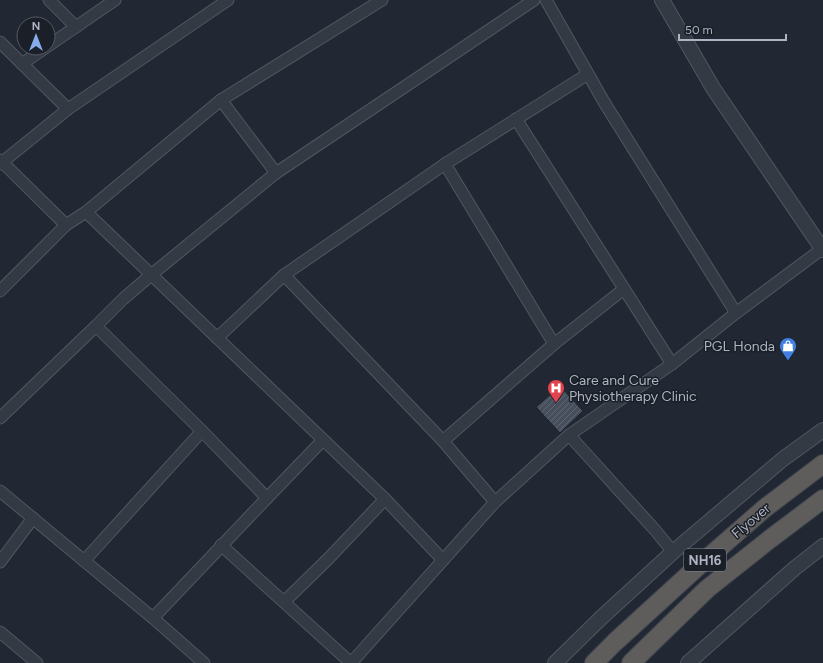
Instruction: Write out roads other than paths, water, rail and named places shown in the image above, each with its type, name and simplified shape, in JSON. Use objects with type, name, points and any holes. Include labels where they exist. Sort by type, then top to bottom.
[{"type":"highway","name":"Flyover","points":[[594,663],[695,569],[765,508],[823,464]]},
{"type":"highway","name":"Flyover","points":[[631,663],[707,589],[823,499]]},
{"type":"street","points":[[49,0],[76,27]]},
{"type":"street","points":[[56,41],[115,0]]},
{"type":"street","points":[[66,225],[1,162],[68,109],[228,0]]},
{"type":"street","points":[[0,291],[66,225],[86,212],[221,100],[382,0]]},
{"type":"street","points":[[0,418],[123,299],[276,173],[534,0]]},
{"type":"street","points":[[546,0],[604,102],[736,313]]},
{"type":"street","points":[[221,546],[351,663],[495,502],[569,435],[672,364],[736,313],[822,250],[713,88],[662,0]]},
{"type":"street","points":[[0,42],[68,109]]},
{"type":"street","points":[[22,64],[34,56]]},
{"type":"street","points":[[217,338],[284,275],[445,164],[588,74]]},
{"type":"street","points":[[221,100],[276,173]]},
{"type":"street","points":[[516,120],[672,364]]},
{"type":"street","points":[[445,164],[554,344]]},
{"type":"street","points":[[86,212],[386,499],[443,560]]},
{"type":"street","points":[[284,275],[442,441],[495,502]]},
{"type":"street","points":[[442,441],[554,344],[624,289]]},
{"type":"street","points":[[96,326],[267,498]]},
{"type":"street","points":[[555,663],[602,617],[673,552],[782,460],[823,430]]},
{"type":"street","points":[[84,561],[202,431]]},
{"type":"street","points":[[569,435],[673,552]]},
{"type":"street","points":[[153,618],[324,440]]},
{"type":"street","points":[[0,491],[153,618],[204,663]]},
{"type":"street","points":[[284,602],[386,499]]},
{"type":"street","points":[[0,562],[33,518]]},
{"type":"street","points":[[688,663],[795,568],[823,546]]},
{"type":"street","points":[[0,632],[37,663]]},
{"type":"place","name":"PGL Honda","points":[[788,361]]},
{"type":"place","name":"Care and Cure Physiotherapy Clinic","points":[[556,403]]}]
